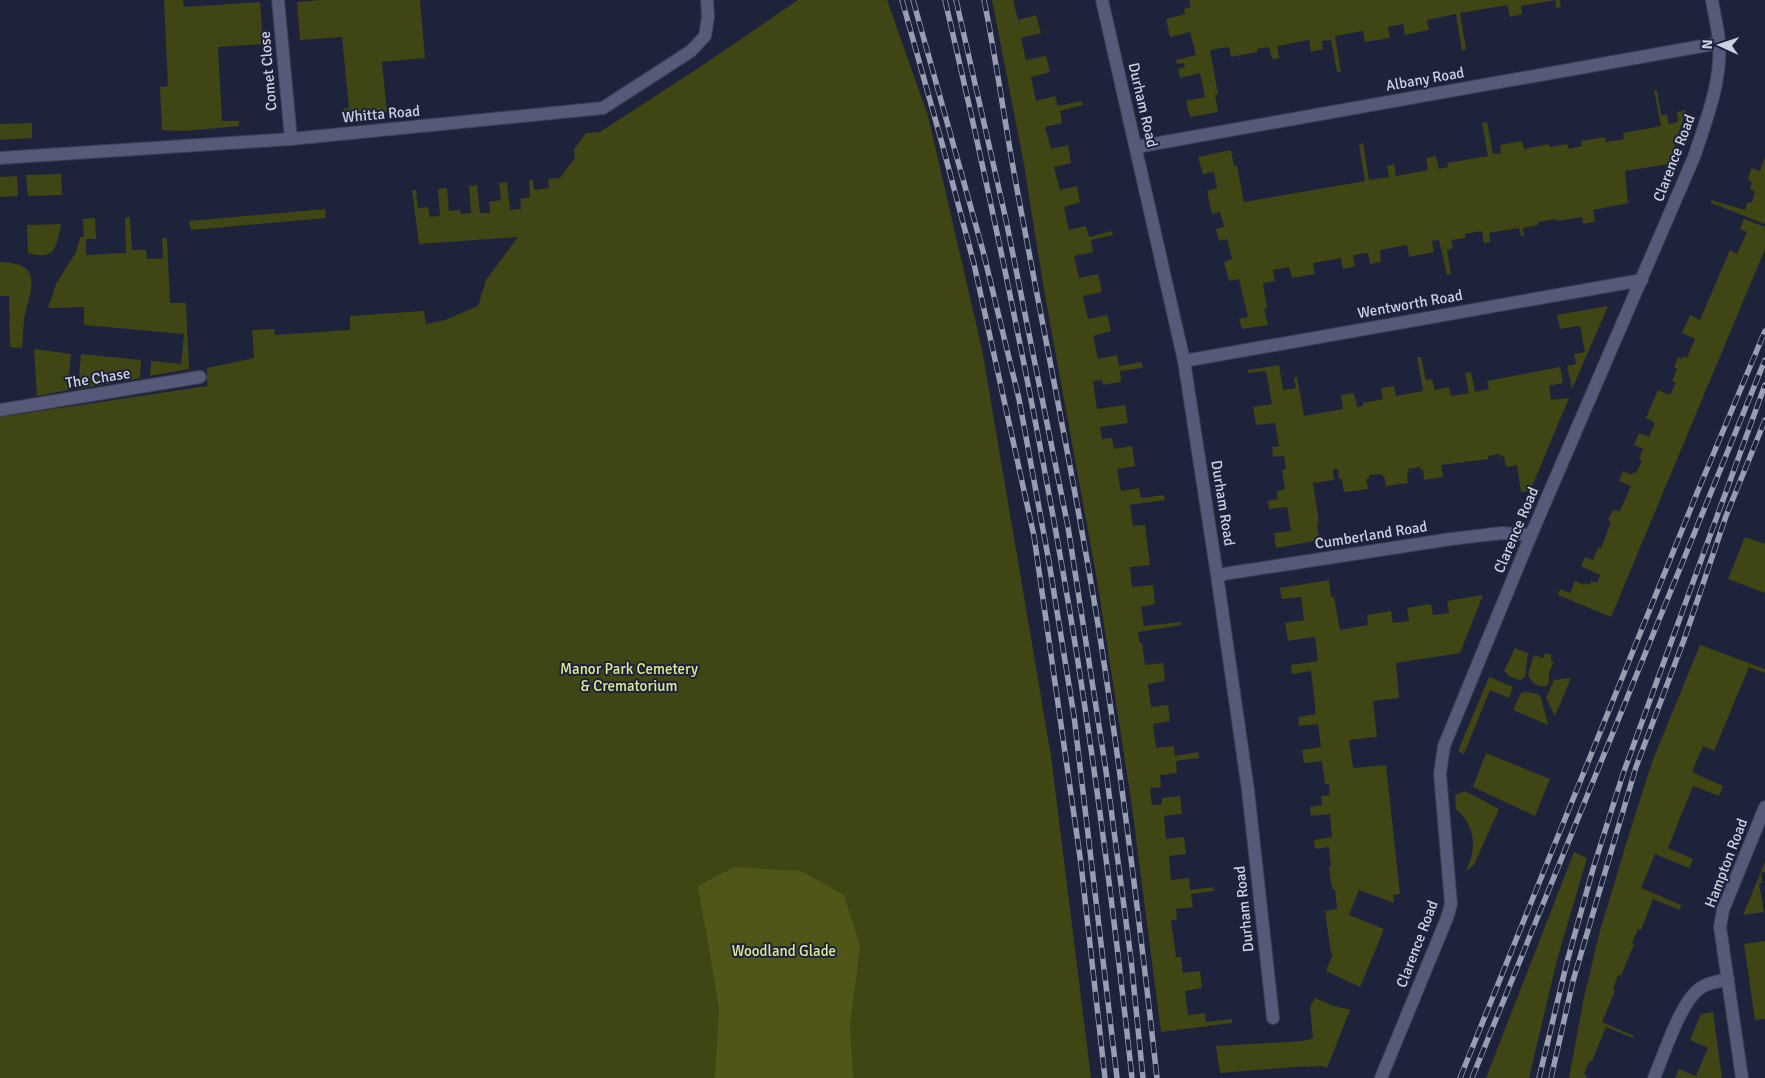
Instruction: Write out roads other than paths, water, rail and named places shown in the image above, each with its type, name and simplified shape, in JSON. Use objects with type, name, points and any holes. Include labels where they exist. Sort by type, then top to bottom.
[{"type":"street","name":"Comet Close","points":[[278,0],[291,139]]},
{"type":"street","name":"Whitta Road","points":[[0,158],[291,139],[603,108],[691,51],[705,36],[708,17],[706,0]]},
{"type":"street","name":"Durham Road","points":[[1102,0],[1184,361],[1248,790],[1273,1018]]},
{"type":"street","name":"Clarence Road","points":[[1381,1078],[1447,918],[1451,904],[1440,774],[1444,746],[1531,535],[1694,157],[1705,126],[1716,79],[1719,43],[1712,0]]},
{"type":"street","name":"Albany Road","points":[[1136,147],[1719,43]]},
{"type":"street","name":"Wentworth Road","points":[[1184,361],[1642,280]]},
{"type":"street","name":"The Chase","points":[[0,410],[200,377]]},
{"type":"street","name":"Cumberland Road","points":[[1217,575],[1451,539],[1502,533],[1531,535]]},
{"type":"street","name":"Hampton Road","points":[[1742,1078],[1720,927],[1723,910],[1765,807]]},
{"type":"street","points":[[1654,1078],[1683,1008],[1690,997],[1703,986],[1728,980]]},
{"type":"railway","points":[[902,0],[974,264],[1034,536],[1081,864],[1105,1078]]},
{"type":"railway","points":[[913,0],[983,251],[1019,399],[1049,562],[1074,716],[1117,1078]]},
{"type":"railway","points":[[945,0],[1006,277],[1060,555],[1082,685],[1117,947],[1132,1078]]},
{"type":"railway","points":[[956,0],[1006,220],[1068,527],[1106,771],[1131,959],[1143,1078]]},
{"type":"railway","points":[[984,0],[1092,586],[1117,751],[1157,1078]]},
{"type":"railway","points":[[1460,1078],[1697,493],[1765,331]]},
{"type":"railway","points":[[1472,1078],[1765,360]]},
{"type":"railway","points":[[1539,1078],[1567,962],[1593,869],[1623,774],[1765,385]]},
{"type":"railway","points":[[1551,1078],[1573,981],[1636,767],[1685,637],[1726,516],[1765,420]]},
{"type":"park label","name":"Manor Park Cemetery & Crematorium","points":[[629,678]]},
{"type":"park label","name":"Woodland Glade","points":[[784,951]]}]
